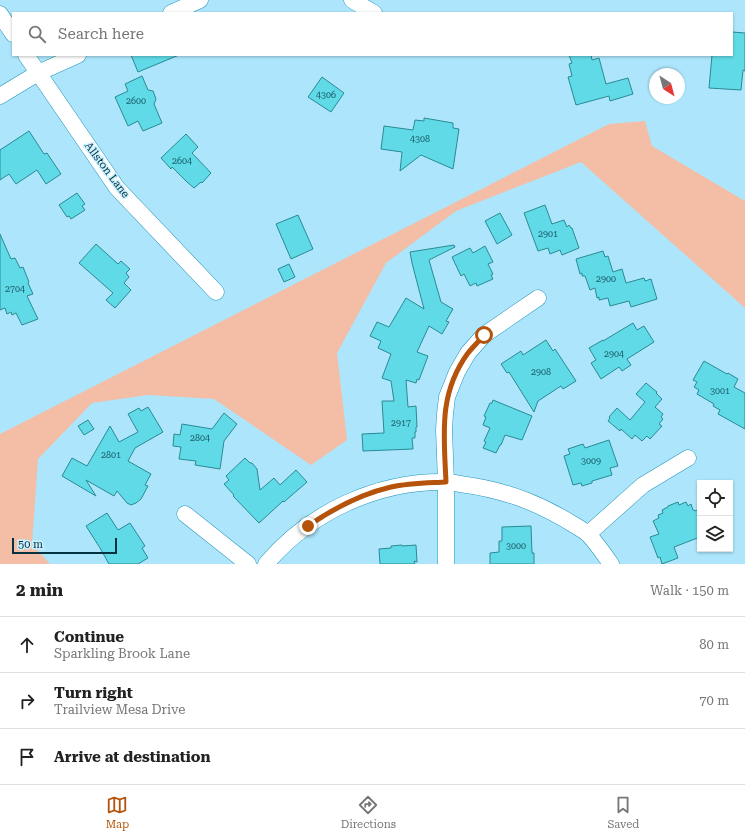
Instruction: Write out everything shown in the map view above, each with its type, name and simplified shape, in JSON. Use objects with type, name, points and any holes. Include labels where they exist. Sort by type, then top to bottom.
[{"type":"street","points":[[173,12],[200,0]]},
{"type":"street","points":[[352,0],[372,12]]},
{"type":"street","points":[[0,14],[12,32]]},
{"type":"street","name":"Allston Lane","points":[[27,56],[117,188],[216,292]]},
{"type":"street","points":[[0,96],[38,73],[76,56]]},
{"type":"street","points":[[446,564],[444,414],[447,397],[457,372],[468,353],[484,335],[538,298]]},
{"type":"street","points":[[588,534],[643,484],[688,458]]},
{"type":"street","points":[[266,564],[286,543],[308,526],[328,512],[353,500],[390,487],[410,484],[446,482],[479,486],[511,495],[542,507],[567,520],[588,534],[611,564]]},
{"type":"street","points":[[185,514],[248,564]]},
{"type":"shaded area","points":[[645,121],[652,146],[745,201],[745,308],[581,162],[456,211],[386,263],[337,353],[347,440],[311,465],[214,399],[148,395],[92,403],[38,459],[32,544],[50,564],[0,564],[0,434],[609,124]]},
{"type":"building","points":[[733,32],[745,33],[745,71],[743,70],[741,90],[709,88],[712,56],[733,56]]},
{"type":"building","points":[[131,56],[177,56],[138,72]]},
{"type":"building","points":[[569,56],[591,56],[592,60],[599,58],[606,84],[628,78],[633,94],[610,101],[609,96],[576,105],[568,77],[572,76],[569,64],[572,63]]},
{"type":"building","points":[[142,76],[148,90],[153,91],[156,99],[154,104],[162,123],[143,131],[138,121],[128,126],[115,97],[128,91],[125,84]]},
{"type":"building","points":[[322,77],[344,93],[331,112],[308,97]]},
{"type":"building","points":[[424,118],[453,123],[453,128],[459,129],[453,169],[421,155],[400,171],[402,152],[381,149],[384,126],[413,130],[415,120],[424,121]]},
{"type":"building","points":[[29,131],[44,154],[47,153],[61,174],[46,184],[37,170],[16,184],[9,174],[0,180],[0,150]]},
{"type":"building","points":[[186,134],[198,147],[192,153],[211,173],[202,183],[201,182],[194,188],[172,167],[171,169],[161,158]]},
{"type":"building","points":[[77,193],[85,204],[82,206],[85,210],[71,219],[69,216],[67,217],[59,205]]},
{"type":"building","points":[[545,205],[552,224],[564,220],[567,227],[569,225],[572,228],[579,248],[562,255],[560,250],[550,254],[548,248],[538,251],[524,213]]},
{"type":"building","points":[[500,213],[512,235],[497,244],[485,221]]},
{"type":"building","points":[[298,215],[313,249],[291,259],[276,224]]},
{"type":"building","points":[[0,234],[11,259],[15,258],[20,268],[23,267],[33,294],[27,296],[38,319],[22,325],[16,313],[12,315],[11,312],[7,314],[5,308],[0,310]]},
{"type":"building","points":[[96,244],[118,264],[121,261],[130,269],[126,273],[129,277],[124,283],[131,290],[115,308],[106,300],[113,293],[79,263]]},
{"type":"building","points":[[454,245],[455,247],[429,260],[441,302],[453,309],[446,321],[449,322],[442,334],[429,326],[417,352],[428,356],[419,380],[417,379],[416,383],[406,380],[408,407],[416,406],[417,427],[415,438],[412,438],[413,449],[363,451],[362,434],[384,433],[382,401],[394,401],[391,381],[382,378],[391,354],[378,348],[381,341],[370,336],[377,322],[389,327],[406,298],[424,309],[410,252]]},
{"type":"building","points":[[485,246],[493,262],[488,264],[493,274],[491,275],[493,279],[477,286],[476,283],[470,286],[464,274],[461,276],[452,257],[470,248],[473,253]]},
{"type":"building","points":[[603,251],[605,257],[608,256],[613,272],[622,269],[626,283],[644,278],[645,281],[651,279],[657,299],[631,307],[629,301],[610,306],[608,298],[599,300],[599,297],[597,298],[595,288],[590,290],[585,276],[582,276],[582,273],[580,274],[576,259]]},
{"type":"building","points":[[289,264],[295,277],[284,282],[278,269]]},
{"type":"building","points":[[633,323],[637,330],[644,326],[654,342],[627,359],[631,365],[622,371],[619,367],[601,379],[591,363],[596,360],[589,348]]},
{"type":"building","points":[[546,340],[553,351],[555,349],[576,381],[563,389],[561,386],[538,401],[534,412],[509,372],[507,373],[501,364],[521,351],[523,355]]},
{"type":"building","points":[[704,361],[738,379],[734,387],[745,393],[745,429],[718,414],[720,410],[713,406],[714,404],[697,394],[699,390],[694,387],[697,382],[693,380]]},
{"type":"building","points":[[646,383],[657,392],[656,393],[662,399],[655,407],[663,414],[661,417],[663,419],[659,424],[662,426],[650,439],[647,436],[642,441],[635,435],[632,439],[621,429],[620,431],[608,421],[610,418],[609,417],[617,408],[630,420],[645,402],[636,394]]},
{"type":"building","points":[[493,400],[532,416],[522,440],[505,435],[496,453],[483,448],[486,442],[484,441],[490,428],[483,425],[486,417],[484,416]]},
{"type":"building","points":[[148,407],[163,432],[135,448],[128,461],[151,474],[145,485],[148,486],[141,499],[131,505],[127,503],[117,491],[114,496],[86,480],[96,496],[62,476],[72,458],[87,466],[110,426],[119,442],[138,432],[128,414],[139,408],[141,411]]},
{"type":"building","points":[[224,413],[237,424],[224,441],[220,469],[195,465],[196,461],[179,459],[181,447],[173,446],[174,434],[180,435],[182,424],[212,429]]},
{"type":"building","points":[[88,420],[94,429],[84,435],[78,426]]},
{"type":"building","points":[[609,440],[618,466],[610,468],[612,475],[592,481],[592,483],[582,486],[581,483],[573,485],[564,456],[570,454],[568,449],[583,444],[585,448]]},
{"type":"building","points":[[245,458],[257,469],[260,490],[274,478],[280,485],[296,470],[307,482],[259,523],[233,496],[234,495],[224,484],[229,480],[226,476]]},
{"type":"building","points":[[678,502],[679,505],[686,502],[688,506],[691,504],[693,510],[697,510],[697,538],[674,547],[678,558],[662,564],[660,557],[658,558],[650,537],[659,534],[653,521],[659,518],[658,515],[663,513],[662,510]]},
{"type":"building","points":[[107,513],[118,530],[130,523],[145,546],[142,548],[148,558],[138,564],[109,564],[86,526]]},
{"type":"building","points":[[531,526],[534,564],[490,564],[490,553],[499,552],[499,541],[502,541],[502,527]]},
{"type":"building","points":[[402,545],[416,545],[417,562],[414,561],[415,564],[380,564],[379,549]]},
{"type":"route","points":[[308,526],[328,512],[353,500],[390,487],[410,484],[446,482],[444,414],[447,397],[457,372],[468,353],[484,335]]}]
